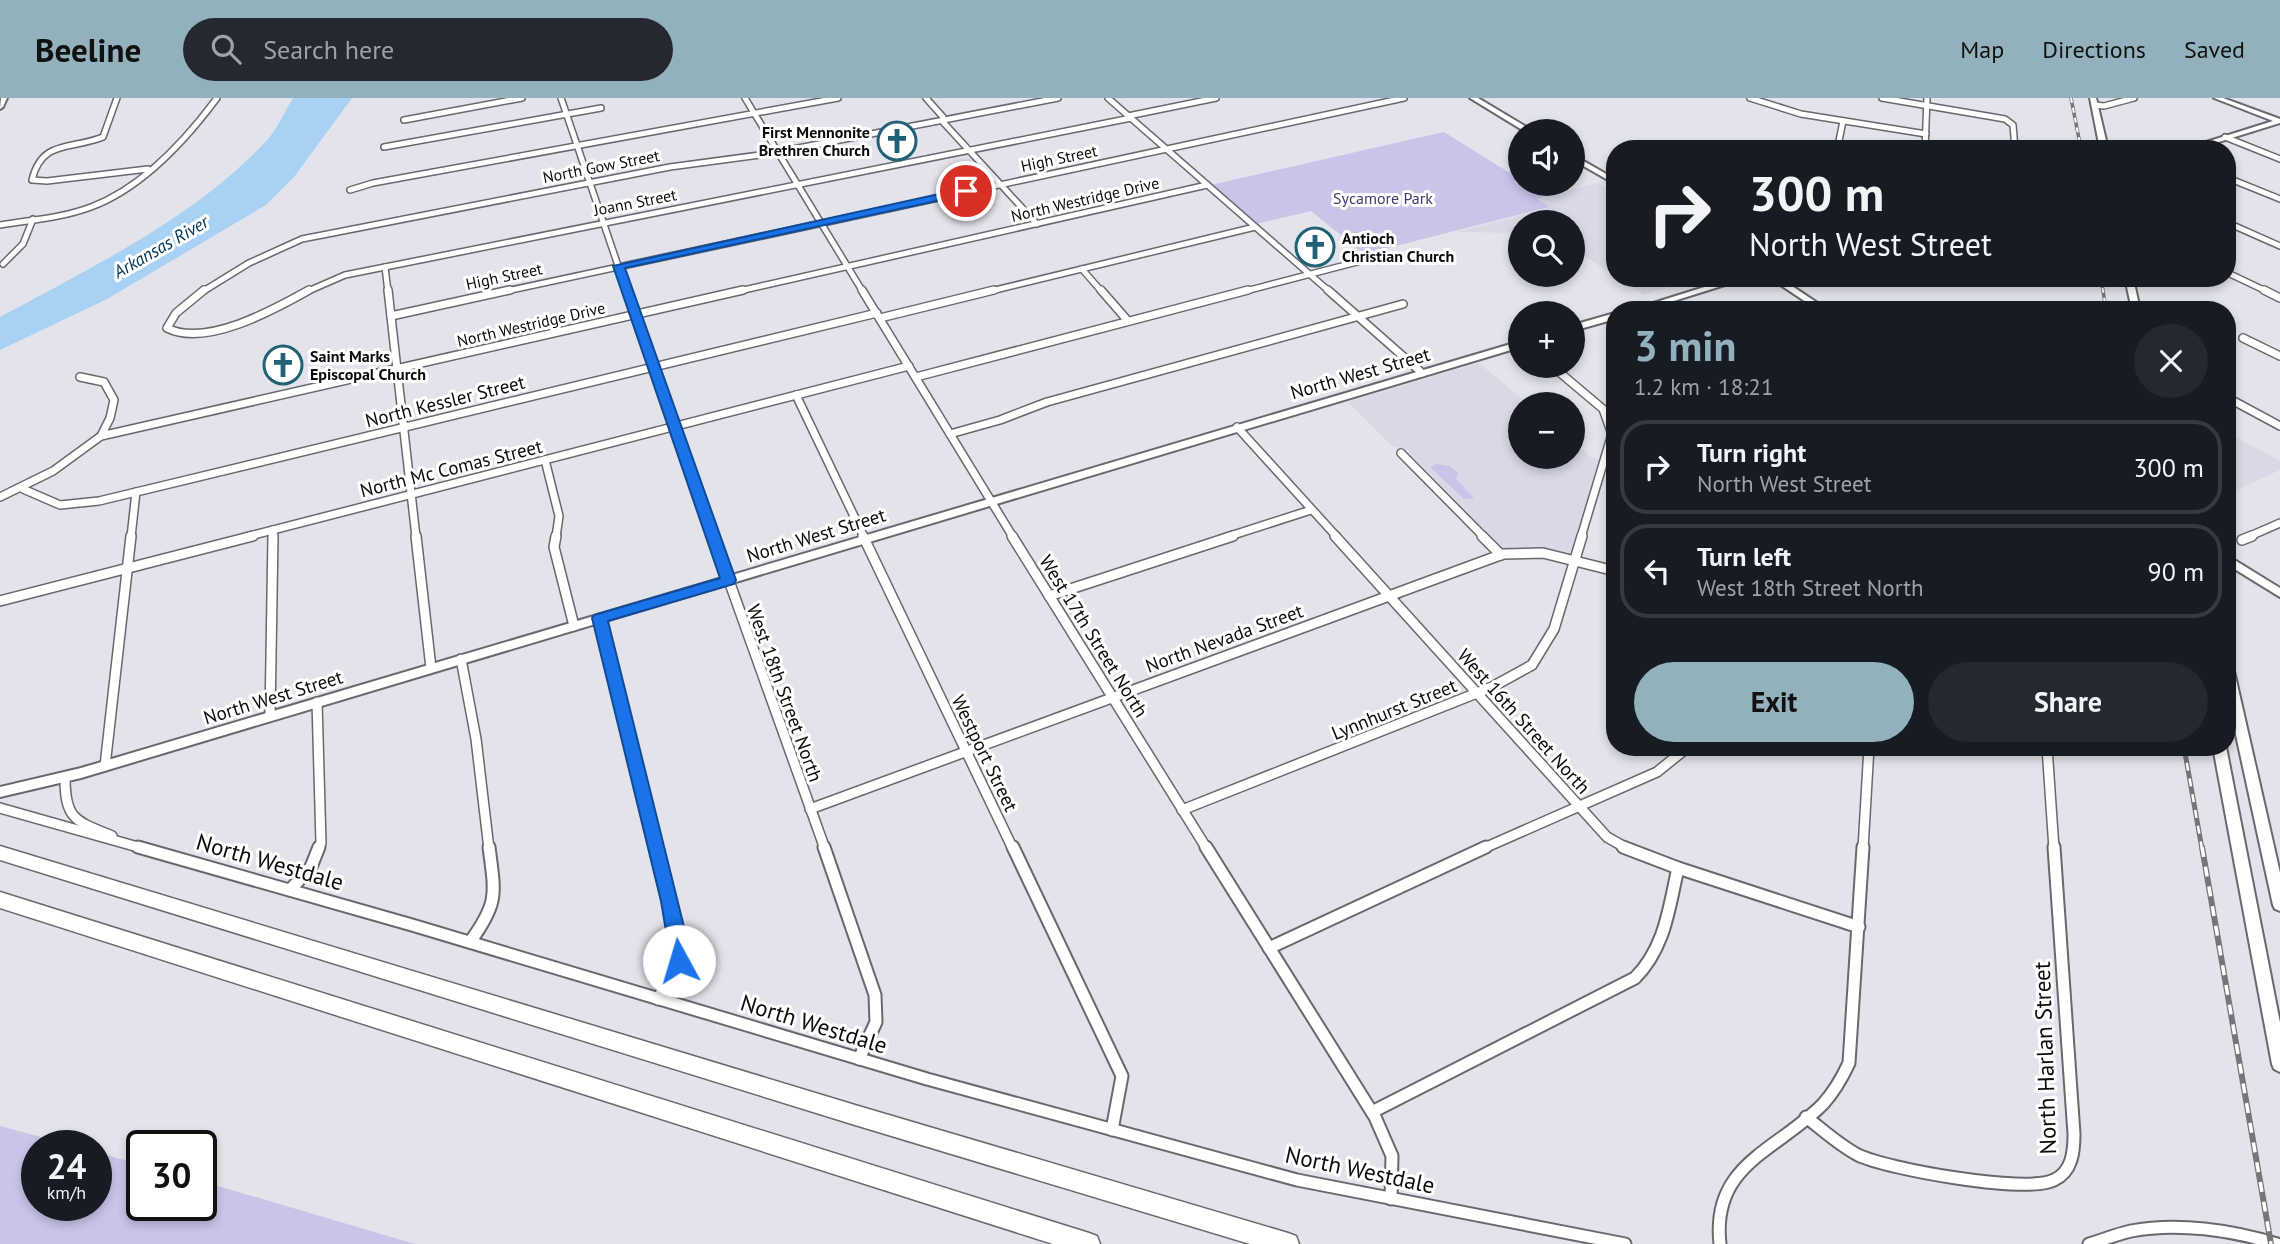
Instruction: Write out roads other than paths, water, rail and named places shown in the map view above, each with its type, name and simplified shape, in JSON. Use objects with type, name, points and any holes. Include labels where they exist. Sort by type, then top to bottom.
[{"type":"highway","points":[[0,853],[841,1111],[1288,1244]]},
{"type":"highway","points":[[0,900],[1089,1244]]},
{"type":"main road","points":[[0,107],[4,98]]},
{"type":"main road","points":[[1473,98],[1509,119]]},
{"type":"main road","points":[[2217,98],[2280,121]]},
{"type":"main road","points":[[2094,102],[2102,140]]},
{"type":"main road","points":[[2216,140],[2280,121]]},
{"type":"main road","points":[[1585,165],[1606,177]]},
{"type":"main road","points":[[1665,301],[1713,287]]},
{"type":"main road","points":[[1788,287],[1810,301]]},
{"type":"main road","points":[[1585,325],[1606,319]]},
{"type":"main road","name":"North West Street","points":[[0,792],[65,778],[1508,348]]},
{"type":"main road","points":[[2236,565],[2280,593]]},
{"type":"main road","points":[[2236,573],[2264,582]]},
{"type":"main road","points":[[2236,707],[2280,905]]},
{"type":"main road","points":[[2221,756],[2280,1064]]},
{"type":"street","points":[[117,98],[103,137],[47,152],[39,159],[33,180],[47,181],[148,169]]},
{"type":"street","points":[[0,225],[79,210],[104,201],[183,139],[217,98]]},
{"type":"street","points":[[404,120],[522,98]]},
{"type":"street","name":"West 18th Street North","points":[[561,98],[653,367],[877,999],[879,1018],[859,1059]]},
{"type":"street","name":"West 17th Street North","points":[[746,98],[1111,697],[1372,1112],[1392,1156],[1391,1199]]},
{"type":"street","points":[[350,190],[362,185],[838,98]]},
{"type":"street","points":[[926,98],[1037,224]]},
{"type":"street","name":"North Gow Street","points":[[170,317],[204,291],[287,244],[591,183],[704,162],[778,152],[1058,98]]},
{"type":"street","points":[[1108,98],[1422,373]]},
{"type":"street","name":"Joann Street","points":[[170,317],[167,328],[180,335],[236,324],[268,313],[316,285],[385,267],[970,151],[1216,98]]},
{"type":"street","name":"High Street","points":[[391,316],[1404,98]]},
{"type":"street","points":[[1750,98],[1789,112],[1926,134]]},
{"type":"street","points":[[1882,98],[1927,101],[2005,119],[2013,125],[2014,140]]},
{"type":"street","points":[[2094,102],[2104,106],[2134,98]]},
{"type":"street","points":[[1926,140],[1927,101]]},
{"type":"street","points":[[384,147],[601,108]]},
{"type":"street","points":[[1839,140],[1843,121]]},
{"type":"street","points":[[2225,137],[2232,140]]},
{"type":"street","points":[[2236,141],[2280,159]]},
{"type":"street","points":[[2236,181],[2280,200]]},
{"type":"street","name":"North Westridge Drive","points":[[0,497],[23,489],[62,467],[101,436],[1207,185]]},
{"type":"street","points":[[3,264],[23,244],[33,219]]},
{"type":"street","name":"North Kessler Street","points":[[23,489],[60,505],[88,503],[653,367],[1255,227]]},
{"type":"street","points":[[2236,227],[2280,246]]},
{"type":"street","points":[[916,377],[1357,262]]},
{"type":"street","points":[[385,267],[431,668]]},
{"type":"street","points":[[1082,269],[1128,321]]},
{"type":"street","points":[[2236,278],[2280,298]]},
{"type":"street","points":[[950,434],[1000,420],[1059,398],[1403,304]]},
{"type":"street","points":[[2243,338],[2280,356]]},
{"type":"street","name":"North Mc Comas Street","points":[[0,601],[909,366]]},
{"type":"street","points":[[80,377],[104,382],[114,400],[110,418],[101,436]]},
{"type":"street","name":"Lynnhurst Street","points":[[1566,378],[1603,409],[1606,417]]},
{"type":"street","name":"Westport Street","points":[[796,395],[1122,1076],[1112,1129]]},
{"type":"street","points":[[2236,402],[2280,426]]},
{"type":"street","name":"West 16th Street North","points":[[1237,428],[1607,837],[1620,846],[1678,867],[1859,927]]},
{"type":"street","points":[[1401,453],[1501,555]]},
{"type":"street","name":"Lynnhurst Street","points":[[1182,810],[1476,693],[1532,665],[1554,629],[1606,454]]},
{"type":"street","points":[[545,460],[559,516],[554,547],[574,626]]},
{"type":"street","points":[[104,766],[136,492]]},
{"type":"street","points":[[1049,596],[1311,510]]},
{"type":"street","points":[[2242,540],[2280,523]]},
{"type":"street","points":[[270,716],[273,530]]},
{"type":"street","name":"North Nevada Street","points":[[810,809],[1501,555],[1543,553],[1606,569]]},
{"type":"street","points":[[600,618],[680,951],[676,970],[658,999]]},
{"type":"street","points":[[461,659],[476,739],[495,895],[488,917],[470,942]]},
{"type":"street","points":[[290,890],[311,867],[321,843],[317,702]]},
{"type":"street","points":[[1269,948],[1657,772],[1677,756]]},
{"type":"street","points":[[1720,1244],[1718,1213],[1729,1186],[1744,1167],[1806,1117],[1837,1087],[1849,1063],[1868,756]]},
{"type":"street","name":"North Harlan Street","points":[[1806,1117],[1861,1156],[1979,1180],[2032,1187],[2052,1182],[2070,1165],[2074,1155],[2074,1134],[2048,756]]},
{"type":"street","points":[[65,778],[66,809],[73,819],[127,842]]},
{"type":"street","name":"North Westdale","points":[[0,808],[127,842],[470,942],[859,1059],[1297,1180],[1625,1244]]},
{"type":"street","points":[[1372,1112],[1536,1026],[1617,988],[1643,971],[1657,948],[1678,867]]},
{"type":"street","points":[[2089,1244],[2132,1231],[2171,1229],[2217,1232],[2277,1244]]},
{"type":"water","name":"Arkansas River","points":[[293,98],[352,98],[294,177],[266,205],[107,299],[0,350],[0,317],[107,259],[209,193],[268,139]]},
{"type":"railway","points":[[2071,98],[2079,140]]},
{"type":"railway","points":[[2102,287],[2105,301]]},
{"type":"railway","points":[[2186,756],[2202,849]]},
{"type":"railway","points":[[2202,847],[2271,1244]]},
{"type":"place","name":"First Mennonite Brethren Church","points":[[897,141]]},
{"type":"place","name":"Antioch Christian Church","points":[[1315,247]]},
{"type":"place","name":"Saint Marks Episcopal Church","points":[[283,365]]},
{"type":"park label","name":"Sycamore Park","points":[[1383,198]]}]
